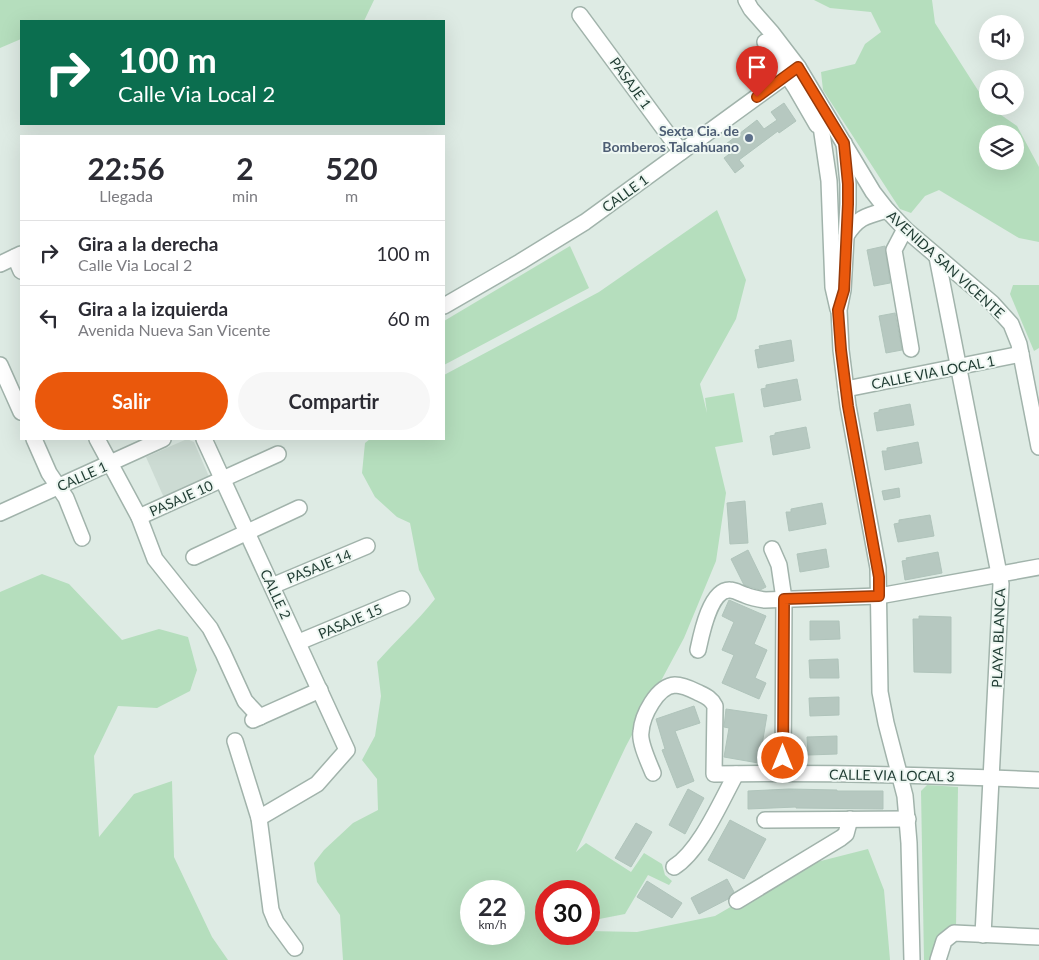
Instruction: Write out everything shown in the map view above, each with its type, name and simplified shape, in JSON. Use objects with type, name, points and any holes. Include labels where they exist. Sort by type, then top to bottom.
[{"type":"street","name":"AVENIDA SAN VICENTE","points":[[746,0],[751,9],[776,38],[793,71],[816,96],[873,192],[886,210],[905,229],[1004,315],[1016,334],[1039,446]]},
{"type":"street","name":"PASAJE 1","points":[[580,15],[681,152]]},
{"type":"street","points":[[764,42],[793,71],[822,136]]},
{"type":"street","name":"CALLE 1","points":[[445,305],[553,243],[585,222],[793,71]]},
{"type":"street","points":[[816,96],[829,181],[832,287],[838,310],[846,389],[878,568],[878,663],[880,692],[886,723],[906,796],[912,960]]},
{"type":"street","points":[[838,310],[844,290],[848,184],[844,143]]},
{"type":"street","points":[[846,236],[860,218],[886,210]]},
{"type":"street","points":[[905,229],[894,250],[912,349]]},
{"type":"street","points":[[0,264],[18,256]]},
{"type":"street","name":"PLAYA BLANCA","points":[[937,257],[1000,575],[1001,592],[983,935]]},
{"type":"street","name":"CALLE VIA LOCAL 1","points":[[846,389],[1021,354]]},
{"type":"street","points":[[0,365],[20,410]]},
{"type":"street","points":[[34,440],[49,473],[66,498],[82,538]]},
{"type":"street","points":[[98,440],[139,517],[155,559],[210,628],[245,701],[257,719],[320,690]]},
{"type":"street","name":"CALLE 1","points":[[1,509],[161,440]]},
{"type":"street","name":"CALLE 2","points":[[204,440],[299,642],[347,750],[317,784],[259,818]]},
{"type":"street","name":"PASAJE 10","points":[[139,517],[278,454]]},
{"type":"street","points":[[194,557],[299,508]]},
{"type":"street","name":"PASAJE 14","points":[[272,586],[367,546]]},
{"type":"street","points":[[772,548],[779,565],[784,599],[783,773]]},
{"type":"street","points":[[698,650],[709,612],[714,602],[723,592],[730,590],[749,597],[765,600],[879,596],[1039,567]]},
{"type":"street","name":"PASAJE 15","points":[[299,642],[402,599]]},
{"type":"street","name":"CALLE VIA LOCAL 3","points":[[653,773],[640,735],[643,719],[651,704],[666,688],[676,685],[707,696],[716,706],[714,774],[900,774],[1039,780]]},
{"type":"street","points":[[234,741],[259,818],[271,910],[276,922],[295,948]]},
{"type":"street","points":[[674,867],[686,858],[696,844],[736,774]]},
{"type":"street","points":[[737,901],[841,838],[846,834],[850,819]]},
{"type":"street","points":[[765,820],[908,819]]},
{"type":"street","points":[[938,960],[944,941],[950,935],[962,932],[983,935],[1039,937]]},
{"type":"shaded area","points":[[185,440],[189,440],[194,442],[210,479],[165,500],[146,457]]},
{"type":"green space","points":[[0,0],[374,0],[364,20],[20,20],[20,39],[0,48]]},
{"type":"green space","points":[[814,0],[932,0],[935,23],[979,92],[979,115],[1001,115],[1016,125],[979,125],[979,170],[1024,170],[1024,139],[1039,167],[1039,242],[1019,238],[939,190],[925,196],[911,213],[900,209],[823,90],[821,72],[855,64],[865,44],[881,32],[871,12],[830,8]]},
{"type":"green space","points":[[717,210],[746,280],[736,319],[700,384],[707,413],[705,398],[734,393],[743,442],[715,447],[726,493],[716,561],[684,638],[626,746],[576,852],[586,843],[631,872],[644,853],[662,864],[665,875],[672,881],[669,885],[648,875],[625,914],[600,919],[600,880],[535,880],[535,945],[600,945],[600,931],[637,932],[715,916],[801,866],[868,849],[884,890],[890,960],[343,960],[340,915],[317,882],[314,863],[324,850],[353,823],[378,810],[377,779],[362,760],[375,736],[381,696],[377,662],[435,599],[419,570],[410,523],[397,517],[375,497],[362,473],[365,443],[369,440],[445,440],[445,374],[599,292]]},
{"type":"green space","points":[[570,246],[589,288],[445,364],[445,320]]},
{"type":"green space","points":[[1013,285],[1039,285],[1039,348],[1034,351],[1010,294]]},
{"type":"green space","points":[[42,574],[69,584],[122,640],[159,629],[188,637],[197,670],[190,691],[157,708],[118,706],[94,756],[99,837],[134,794],[172,781],[174,857],[212,937],[228,960],[0,960],[0,592]]},
{"type":"green space","points":[[927,785],[958,787],[956,928],[933,960],[924,960],[921,791]]},
{"type":"building","points":[[784,103],[796,121],[779,133],[778,131],[739,160],[744,166],[735,173],[724,158],[732,152],[726,144],[757,120],[764,129],[777,120],[771,112]]},
{"type":"building","points":[[885,246],[890,283],[874,286],[867,250]]},
{"type":"building","points":[[895,313],[902,350],[886,353],[879,316]]},
{"type":"building","points":[[791,340],[794,361],[758,368],[755,350],[760,349],[759,346]]},
{"type":"building","points":[[797,379],[801,400],[764,407],[761,389],[766,388],[766,385]]},
{"type":"building","points":[[910,404],[914,425],[877,431],[874,413],[879,412],[879,410]]},
{"type":"building","points":[[806,427],[810,448],[773,455],[770,436],[775,435],[775,433]]},
{"type":"building","points":[[918,442],[922,463],[885,470],[882,451],[887,451],[887,448]]},
{"type":"building","points":[[899,488],[900,497],[884,500],[882,491]]},
{"type":"building","points":[[745,501],[748,543],[730,544],[727,503]]},
{"type":"building","points":[[822,503],[826,524],[789,531],[786,512],[791,512],[791,509]]},
{"type":"building","points":[[930,515],[934,536],[898,542],[894,524],[899,523],[899,520]]},
{"type":"building","points":[[826,549],[829,567],[800,572],[797,554]]},
{"type":"building","points":[[748,550],[766,587],[760,590],[744,585],[731,559]]},
{"type":"building","points":[[938,552],[942,573],[905,580],[902,561],[907,560],[906,558]]},
{"type":"building","points":[[729,600],[766,616],[754,644],[767,650],[755,678],[766,683],[759,699],[722,683],[734,655],[722,650],[734,622],[722,616]]},
{"type":"building","points":[[919,616],[951,617],[951,673],[914,672],[913,619],[919,619]]},
{"type":"building","points":[[810,621],[839,621],[840,639],[810,640]]},
{"type":"building","points":[[838,659],[839,678],[810,678],[809,660]]},
{"type":"building","points":[[839,697],[839,715],[810,716],[809,698]]},
{"type":"building","points":[[694,706],[700,723],[675,731],[694,781],[677,788],[662,750],[665,749],[656,719]]},
{"type":"building","points":[[726,709],[767,715],[762,745],[767,746],[764,764],[724,757],[729,728],[724,727]]},
{"type":"building","points":[[837,736],[837,754],[808,755],[807,737]]},
{"type":"building","points":[[688,789],[704,798],[685,834],[669,825]]},
{"type":"building","points":[[789,789],[883,791],[883,809],[796,807],[748,809],[748,791]]},
{"type":"building","points":[[730,820],[766,839],[744,879],[708,860]]},
{"type":"building","points":[[636,823],[652,832],[631,867],[615,858]]},
{"type":"building","points":[[727,879],[734,892],[728,899],[699,914],[691,898]]},
{"type":"building","points":[[647,881],[682,903],[672,918],[637,897]]},
{"type":"place","name":"Sexta Cia. de Bomberos Talcahuano","points":[[749,138]]},
{"type":"route","points":[[757,97],[798,67],[844,143],[848,204],[844,290],[838,310],[841,350],[848,406],[879,577],[879,596],[866,598],[784,599],[783,758]]}]
